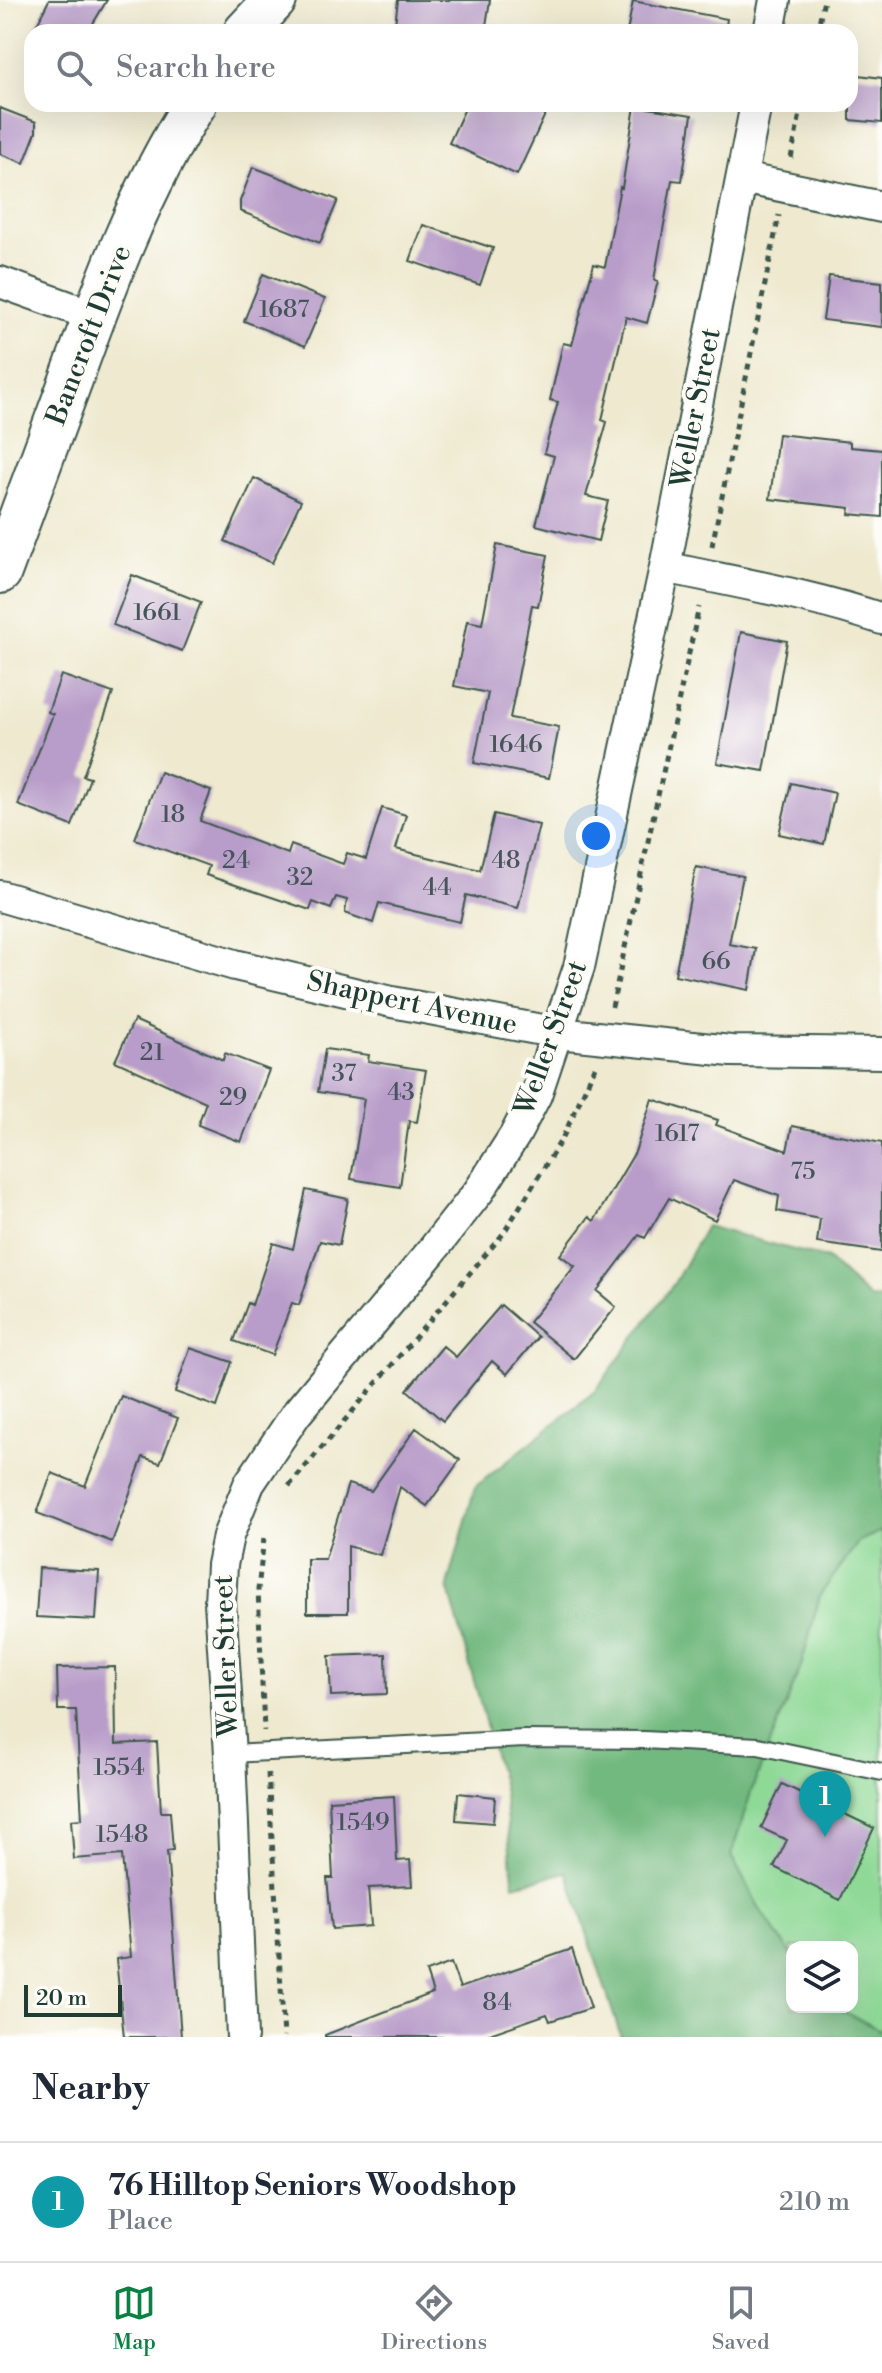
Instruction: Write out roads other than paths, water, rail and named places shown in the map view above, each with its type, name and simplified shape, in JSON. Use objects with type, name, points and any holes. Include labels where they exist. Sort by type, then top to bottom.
[{"type":"main road","points":[[252,24],[275,0]]},
{"type":"main road","name":"Bancroft Drive","points":[[0,572],[94,316],[141,202],[190,112]]},
{"type":"street","points":[[770,24],[775,0]]},
{"type":"street","name":"Weller Street","points":[[242,2037],[230,1754],[221,1632],[222,1565],[228,1536],[249,1484],[296,1414],[479,1191],[536,1095],[579,967],[665,567],[754,112]]},
{"type":"street","points":[[742,178],[882,207]]},
{"type":"street","points":[[0,282],[94,316]]},
{"type":"street","points":[[665,567],[794,593],[882,619]]},
{"type":"street","name":"Shappert Avenue","points":[[0,896],[235,965],[392,1002],[558,1033],[731,1051],[882,1053]]},
{"type":"lane","points":[[230,1754],[525,1739],[644,1740],[758,1746],[882,1772]]},
{"type":"place","name":"76 Hilltop Seniors Woodshop","points":[[825,1837]]}]
